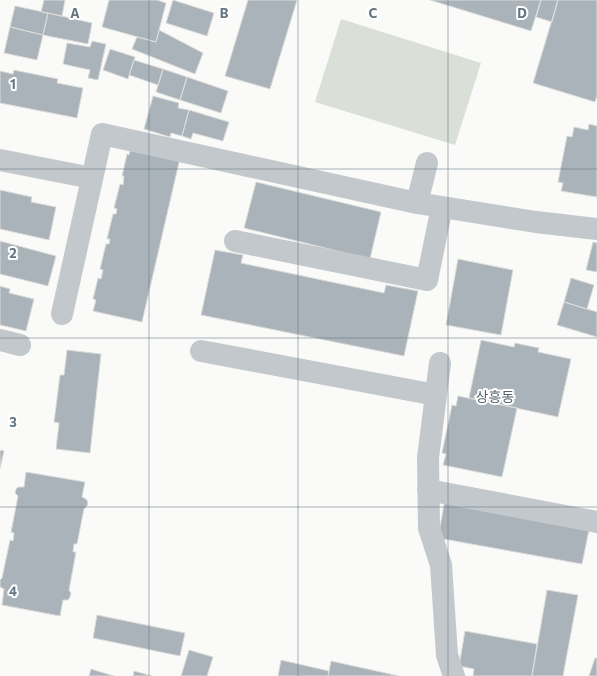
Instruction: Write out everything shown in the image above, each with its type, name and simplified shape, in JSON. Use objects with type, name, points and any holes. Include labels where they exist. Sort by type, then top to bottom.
[{"type":"street","points":[[62,314],[102,134],[417,203],[536,222],[597,229]]},
{"type":"street","points":[[0,160],[92,178]]},
{"type":"street","points":[[417,203],[427,163]]},
{"type":"street","points":[[235,242],[427,280],[442,207]]},
{"type":"street","points":[[201,352],[436,395]]},
{"type":"street","points":[[440,364],[428,458],[429,528],[441,565],[447,655],[454,676]]},
{"type":"street","points":[[428,490],[597,522]]},
{"type":"shaded area","points":[[341,19],[481,63],[455,145],[315,102]]},
{"type":"building","points":[[44,0],[65,0],[62,16],[41,12]]},
{"type":"building","points":[[109,0],[157,0],[166,3],[156,42],[102,27]]},
{"type":"building","points":[[173,0],[214,13],[207,36],[166,23]]},
{"type":"building","points":[[248,0],[297,0],[270,89],[225,76]]},
{"type":"building","points":[[430,0],[541,0],[531,31]]},
{"type":"building","points":[[541,0],[558,0],[552,22],[536,17]]},
{"type":"building","points":[[558,0],[597,0],[597,96],[595,102],[533,83]]},
{"type":"building","points":[[15,6],[48,13],[43,35],[10,27]]},
{"type":"building","points":[[48,13],[92,23],[88,44],[43,35]]},
{"type":"building","points":[[10,27],[43,35],[37,60],[4,53]]},
{"type":"building","points":[[159,30],[203,53],[195,74],[132,49],[137,37],[156,42]]},
{"type":"building","points":[[92,41],[106,44],[98,80],[88,78],[90,70],[63,64],[67,43],[90,47]]},
{"type":"building","points":[[110,49],[135,57],[128,79],[103,70]]},
{"type":"building","points":[[134,60],[163,69],[158,85],[129,75]]},
{"type":"building","points":[[163,69],[187,77],[180,100],[156,92]]},
{"type":"building","points":[[14,70],[58,79],[57,83],[83,88],[77,118],[0,103],[0,71],[13,74]]},
{"type":"building","points":[[187,77],[228,91],[221,113],[180,100]]},
{"type":"building","points":[[153,96],[179,103],[178,108],[189,110],[182,136],[171,133],[170,137],[144,129]]},
{"type":"building","points":[[189,110],[229,122],[223,141],[193,133],[191,139],[182,136]]},
{"type":"building","points":[[589,124],[597,126],[597,197],[561,191],[563,183],[558,182],[567,136],[572,137],[574,127],[588,130]]},
{"type":"building","points":[[132,143],[181,154],[142,322],[93,311],[96,300],[93,299],[98,278],[101,279],[103,270],[100,269],[106,244],[109,244],[110,239],[107,239],[113,214],[116,214],[117,209],[114,208],[120,184],[123,185],[124,176],[122,176],[127,154],[129,155]]},
{"type":"building","points":[[256,182],[381,212],[370,259],[244,228]]},
{"type":"building","points":[[0,190],[32,197],[31,202],[56,207],[49,240],[0,229]]},
{"type":"building","points":[[0,241],[56,256],[48,286],[0,274]]},
{"type":"building","points":[[593,242],[597,243],[597,272],[586,270]]},
{"type":"building","points":[[215,250],[243,255],[241,263],[384,293],[386,285],[418,291],[404,356],[201,315]]},
{"type":"building","points":[[458,259],[513,270],[501,335],[446,325]]},
{"type":"building","points":[[571,278],[594,285],[587,309],[564,302]]},
{"type":"building","points":[[0,286],[10,289],[9,293],[34,299],[26,331],[0,325]]},
{"type":"building","points":[[564,302],[597,312],[597,337],[557,325]]},
{"type":"building","points":[[481,340],[514,347],[515,343],[539,348],[538,352],[571,359],[558,417],[469,398]]},
{"type":"building","points":[[67,350],[101,354],[90,453],[56,449],[59,423],[54,422],[60,375],[64,375]]},
{"type":"building","points":[[458,396],[517,408],[502,477],[443,465],[446,454],[442,453],[452,405],[456,406]]},
{"type":"building","points":[[0,450],[4,451],[0,468]]},
{"type":"building","points":[[26,472],[85,482],[82,497],[88,502],[84,509],[77,544],[74,544],[73,552],[76,552],[69,590],[71,593],[68,600],[63,600],[60,616],[2,605],[4,589],[0,587],[0,580],[2,578],[10,540],[13,541],[14,533],[11,532],[18,496],[15,493],[18,487],[24,487]]},
{"type":"building","points":[[445,499],[590,525],[582,564],[438,538]]},
{"type":"building","points":[[547,590],[578,595],[563,676],[532,676]]},
{"type":"building","points":[[97,615],[185,633],[180,656],[93,638]]},
{"type":"building","points":[[465,631],[537,644],[532,676],[473,676],[474,669],[459,666]]},
{"type":"building","points":[[189,650],[213,657],[207,676],[181,676]]},
{"type":"building","points":[[595,658],[597,658],[597,676],[589,676]]},
{"type":"building","points":[[281,660],[329,671],[328,676],[278,676]]},
{"type":"building","points":[[331,661],[399,676],[328,676]]},
{"type":"building","points":[[91,669],[114,676],[89,676]]},
{"type":"building","points":[[134,671],[152,676],[133,676]]},
{"type":"district","name":"상흥동","points":[[495,397]]}]
